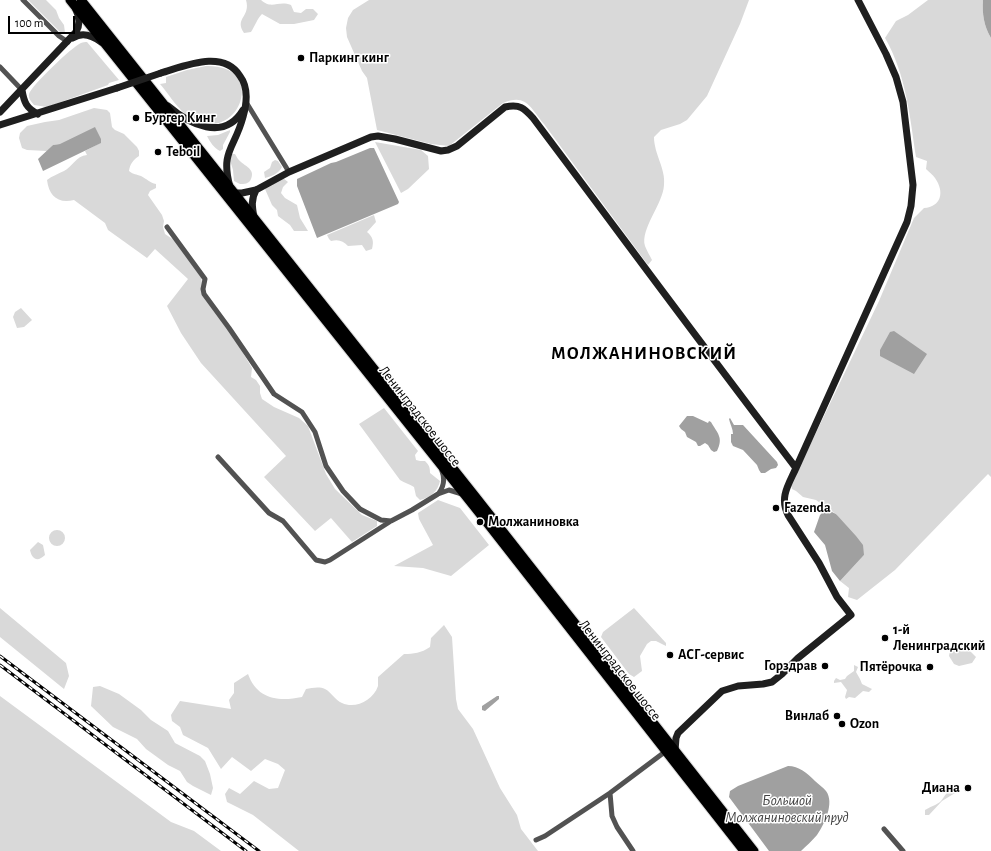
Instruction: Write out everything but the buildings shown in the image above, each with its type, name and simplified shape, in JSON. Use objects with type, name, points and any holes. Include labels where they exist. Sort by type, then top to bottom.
[{"type":"highway","name":"Ленинградское шоссе","points":[[74,1],[109,50],[438,462],[671,751],[754,851]]},
{"type":"highway","name":"Ленинградское шоссе","points":[[74,1],[154,94],[475,496],[660,732],[671,751],[744,851]]},
{"type":"street","points":[[24,0],[59,36],[68,42]]},
{"type":"street","points":[[536,840],[545,836],[671,751],[678,733],[722,691],[738,686],[772,682],[798,658],[851,615],[837,597],[819,563],[786,510],[784,498],[796,468],[907,222],[911,206],[912,184],[903,102],[896,77],[886,54],[858,0]]},
{"type":"street","points":[[0,112],[76,32],[79,25],[78,14],[74,1]]},
{"type":"street","points":[[68,42],[78,34],[87,34],[98,39],[109,50]]},
{"type":"street","points":[[0,125],[38,114],[161,73],[202,62],[225,63],[237,71],[242,78],[246,90],[246,104],[242,121],[227,157],[227,175],[232,192],[242,193],[256,190],[289,172],[370,137],[385,137],[434,150],[448,150],[457,146],[505,107],[515,105],[525,109],[578,177],[668,300],[796,468]]},
{"type":"street","points":[[0,67],[22,90],[26,105],[38,114]]},
{"type":"street","points":[[154,94],[182,117],[204,127],[217,127],[229,124],[237,118],[246,104]]},
{"type":"street","points":[[246,104],[289,172]]},
{"type":"street","points":[[255,220],[252,204],[256,190]]},
{"type":"street","points":[[167,227],[205,279],[203,289],[204,294],[274,394],[302,412],[315,432],[326,466],[343,491],[360,509],[381,520],[391,522]]},
{"type":"street","points":[[218,457],[269,513],[282,521],[316,560],[325,562],[444,491],[453,491],[467,498]]},
{"type":"street","points":[[438,462],[443,473],[444,480],[438,494]]},
{"type":"street","points":[[660,732],[671,735],[678,733]]},
{"type":"street","points":[[610,793],[612,816],[617,827],[633,851]]},
{"type":"street","points":[[884,829],[903,851]]},
{"type":"shaded area","points":[[28,0],[46,0],[56,10],[64,25],[65,33],[61,33]]},
{"type":"shaded area","points":[[246,0],[261,0],[272,5],[291,5],[294,12],[301,13],[306,9],[313,9],[318,14],[314,20],[294,24],[280,24],[262,14],[251,32],[244,33],[241,28],[241,24],[247,6]]},
{"type":"shaded area","points":[[369,0],[749,0],[740,24],[707,96],[687,120],[680,124],[661,130],[654,137],[663,173],[664,185],[663,192],[644,239],[645,246],[652,260],[648,265],[527,103],[511,100],[503,103],[449,146],[431,144],[377,130],[367,78],[362,71],[347,37],[346,28],[348,18],[353,10]]},
{"type":"shaded area","points":[[928,0],[983,0],[984,20],[991,38],[991,477],[988,474],[895,570],[857,600],[848,597],[849,588],[840,581],[864,555],[836,514],[816,500],[803,497],[792,489],[791,485],[879,301],[914,218],[924,208],[930,207],[938,202],[940,198],[940,188],[938,183],[926,169],[927,161],[916,157],[906,96],[898,66],[885,38],[896,21],[908,15]]},
{"type":"shaded area","points":[[87,42],[119,80],[47,107],[34,105],[29,96],[31,90],[70,51],[81,43]]},
{"type":"shaded area","points":[[206,66],[226,69],[238,78],[242,91],[239,104],[231,116],[218,123],[202,123],[184,113],[160,84],[166,83],[166,77]]},
{"type":"shaded area","points":[[94,108],[107,110],[110,113],[112,127],[124,134],[137,147],[139,156],[132,162],[129,171],[156,184],[156,188],[150,191],[148,195],[162,215],[165,234],[174,240],[201,277],[203,295],[237,343],[252,368],[251,377],[256,380],[260,386],[262,399],[274,407],[299,418],[308,426],[326,474],[335,489],[362,515],[377,521],[377,526],[352,542],[331,518],[315,531],[264,477],[286,456],[201,363],[181,333],[167,306],[188,279],[155,249],[147,258],[108,230],[105,223],[74,200],[59,200],[52,194],[47,180],[67,169],[77,159],[87,155],[85,151],[100,143],[53,145],[47,151],[27,150],[22,148],[19,138],[20,133],[27,126],[59,120]]},
{"type":"shaded area","points":[[230,130],[223,145],[223,149],[220,151],[212,145],[207,136],[218,135]]},
{"type":"shaded area","points":[[375,142],[421,150],[428,156],[429,169],[408,189],[401,193]]},
{"type":"shaded area","points":[[232,154],[235,154],[251,171],[252,176],[248,183],[240,184],[234,181],[230,160]]},
{"type":"shaded area","points":[[275,160],[278,161],[282,167],[277,173],[265,178],[264,172],[270,168],[272,162]]},
{"type":"shaded area","points":[[283,178],[288,182],[283,187],[281,193],[285,198],[297,205],[300,218],[308,231],[294,231],[290,225],[278,216],[277,210],[272,205],[265,189],[270,184]]},
{"type":"shaded area","points":[[374,215],[376,222],[367,232],[372,239],[372,249],[366,251],[362,245],[348,246],[341,241],[331,241],[327,235]]},
{"type":"shaded area","points":[[21,308],[32,320],[24,327],[17,328],[13,317],[15,312]]},
{"type":"shaded area","points":[[384,408],[418,451],[415,455],[416,460],[425,461],[429,466],[430,473],[440,481],[433,494],[427,498],[420,500],[416,496],[414,487],[400,480],[359,424]]},
{"type":"shaded area","points":[[438,500],[460,508],[489,545],[451,576],[423,568],[394,566],[433,545],[419,519],[418,513]]},
{"type":"shaded area","points":[[57,530],[64,535],[65,538],[60,545],[57,546],[50,541],[49,538],[54,531]]},
{"type":"shaded area","points":[[38,542],[43,545],[45,555],[40,559],[36,559],[32,556],[30,550]]},
{"type":"shaded area","points":[[0,608],[66,663],[69,676],[64,689],[0,637]]},
{"type":"shaded area","points":[[634,608],[666,643],[666,646],[656,641],[651,641],[647,644],[640,656],[642,671],[634,677],[629,674],[601,637],[603,632]]},
{"type":"shaded area","points":[[444,625],[452,637],[458,709],[473,729],[500,788],[517,815],[521,829],[538,851],[299,851],[253,815],[227,802],[225,794],[229,788],[240,794],[254,781],[269,789],[278,788],[285,770],[278,764],[265,759],[251,771],[232,757],[221,769],[208,748],[183,735],[180,727],[172,721],[171,715],[180,701],[231,709],[229,700],[234,693],[234,683],[248,674],[257,689],[269,697],[285,699],[302,697],[306,689],[318,687],[327,690],[342,703],[347,705],[358,704],[368,700],[372,696],[378,686],[378,677],[404,654],[417,653],[430,647],[431,638]]},
{"type":"shaded area","points":[[960,642],[965,642],[968,649],[976,657],[972,663],[959,666],[954,664],[949,656],[950,651]]},
{"type":"shaded area","points":[[854,665],[858,667],[856,672],[862,684],[872,689],[869,692],[863,691],[855,698],[849,697],[846,699],[845,697],[847,690],[841,682],[834,683],[834,681],[836,678],[840,680],[845,679],[854,671]]},
{"type":"shaded area","points":[[100,686],[119,694],[141,710],[151,720],[168,731],[175,743],[200,756],[205,761],[210,774],[213,788],[211,795],[187,782],[180,771],[168,765],[146,749],[137,739],[113,727],[91,706],[93,687]]},
{"type":"shaded area","points":[[0,696],[171,822],[194,831],[221,851],[0,851]]},
{"type":"shaded area","points":[[951,790],[955,793],[942,801],[929,815],[925,815],[925,810],[940,802]]},
{"type":"water","points":[[983,0],[991,0],[991,38],[984,20]]},
{"type":"water","points":[[95,127],[101,139],[101,143],[43,171],[38,159],[53,145],[60,144]]},
{"type":"water","points":[[370,148],[374,148],[399,202],[398,204],[317,238],[297,186],[297,179],[331,163]]},
{"type":"water","points":[[894,331],[927,354],[914,374],[880,356],[880,350],[890,332]]},
{"type":"water","points":[[687,416],[693,416],[708,423],[709,421],[711,422],[720,439],[717,451],[714,452],[711,450],[705,443],[698,446],[696,442],[687,437],[685,432],[679,426]]},
{"type":"water","points":[[730,418],[734,425],[743,425],[777,462],[778,465],[776,468],[765,473],[761,473],[757,465],[743,450],[733,446],[731,442],[731,434],[733,434],[733,430],[729,419]]},
{"type":"water","points":[[826,509],[836,514],[863,545],[864,555],[840,581],[832,571],[825,545],[814,532],[820,515]]},
{"type":"water","points":[[499,696],[499,699],[485,711],[482,710],[482,706]]},
{"type":"water","name":"Большой Молжаниновский пруд","points":[[788,766],[803,770],[826,791],[829,802],[828,814],[820,831],[801,851],[769,851],[729,797],[730,791],[738,786]]},
{"type":"railway","points":[[0,656],[259,851]]},
{"type":"railway","points":[[0,665],[246,851]]},
{"type":"place","name":"Паркинг кинг","points":[[301,58]]},
{"type":"place","name":"Бургер Кинг","points":[[136,118]]},
{"type":"place","name":"Teboil","points":[[158,152]]},
{"type":"place","name":"Fazenda","points":[[776,508]]},
{"type":"place","name":"Молжаниновка","points":[[480,522]]},
{"type":"place","name":"1-й Ленинградский","points":[[885,638]]},
{"type":"place","name":"АСГ-сервис","points":[[670,655]]},
{"type":"place","name":"Горздрав","points":[[825,666]]},
{"type":"place","name":"Пятёрочка","points":[[930,667]]},
{"type":"place","name":"Винлаб","points":[[837,716]]},
{"type":"place","name":"Ozon","points":[[842,724]]},
{"type":"place","name":"Диана","points":[[968,788]]},
{"type":"district","name":"МОЛЖАНИНОВСКИЙ","points":[[644,354]]}]
